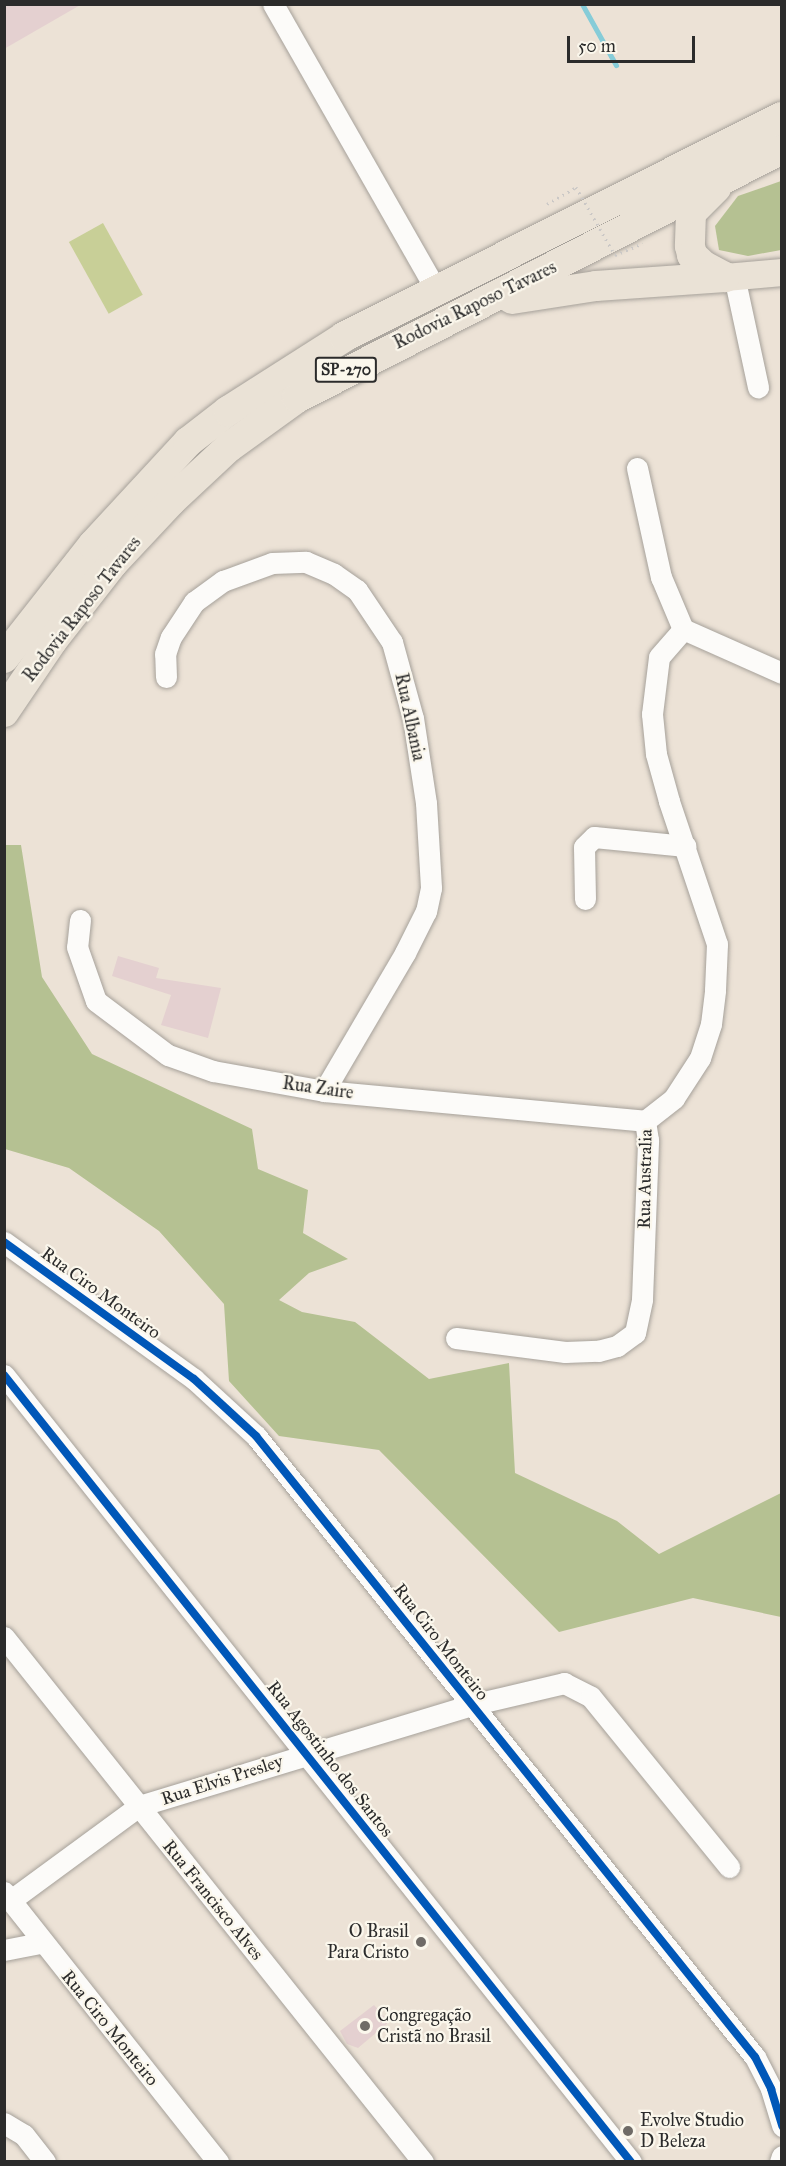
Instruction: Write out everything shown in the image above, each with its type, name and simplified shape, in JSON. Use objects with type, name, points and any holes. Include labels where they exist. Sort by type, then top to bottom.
[{"type":"highway","name":"Rodovia Raposo Tavares","points":[[4,658],[93,545],[189,442],[284,373],[437,291],[782,117]]},
{"type":"highway","name":"Rodovia Raposo Tavares","points":[[4,712],[106,572],[171,501],[229,447],[297,398],[416,333],[782,149]]},
{"type":"highway","points":[[729,276],[692,255],[689,232],[691,213],[730,175]]},
{"type":"highway","points":[[416,333],[534,293],[729,276]]},
{"type":"main road","points":[[729,276],[782,272]]},
{"type":"street","points":[[273,4],[437,291]]},
{"type":"street","points":[[729,276],[758,387]]},
{"type":"street","points":[[637,468],[661,578],[683,629],[782,673]]},
{"type":"street","name":"Rua Albania","points":[[166,677],[165,654],[171,637],[194,602],[223,581],[272,563],[306,562],[334,573],[357,590],[392,642],[405,681],[425,792],[431,888],[426,911],[405,953],[324,1091]]},
{"type":"street","name":"Rua Australia","points":[[456,1338],[565,1352],[598,1351],[617,1346],[635,1333],[642,1299],[648,1140],[645,1121],[674,1098],[700,1059],[711,1024],[717,944],[656,754],[652,714],[659,657],[683,629]]},
{"type":"street","points":[[585,899],[584,848],[594,837],[686,846]]},
{"type":"street","name":"Rua Zaire","points":[[80,920],[76,947],[83,973],[96,1001],[129,1028],[168,1054],[213,1071],[324,1091],[645,1121]]},
{"type":"street","name":"Rua Ciro Monteiro","points":[[4,1242],[194,1378],[256,1436],[755,2057],[771,2089],[782,2126]]},
{"type":"street","name":"Rua Agostinho dos Santos","points":[[4,1375],[631,2162]]},
{"type":"street","name":"Rua Francisco Alves","points":[[4,1637],[423,2162]]},
{"type":"street","name":"Rua Elvis Presley","points":[[8,1896],[139,1806],[307,1753],[471,1705],[564,1683],[591,1697],[729,1867]]},
{"type":"street","name":"Rua Ciro Monteiro","points":[[8,1896],[41,1943],[218,2162]]},
{"type":"street","points":[[4,1950],[41,1943]]},
{"type":"street","points":[[4,2124],[24,2135],[45,2162]]},
{"type":"street","points":[[780,2162],[782,2156]]},
{"type":"path","points":[[547,204],[576,187],[615,255],[643,243]]},
{"type":"green space","points":[[781,181],[781,250],[748,256],[719,250],[715,226],[738,196]]},
{"type":"green space","points":[[103,223],[143,295],[109,314],[69,242]]},
{"type":"green space","points":[[5,845],[21,845],[42,977],[92,1054],[252,1129],[258,1169],[308,1190],[303,1233],[348,1259],[309,1273],[279,1300],[302,1312],[355,1322],[429,1379],[509,1363],[515,1473],[617,1521],[659,1554],[781,1493],[781,1617],[693,1598],[559,1632],[379,1450],[279,1436],[229,1381],[224,1304],[159,1231],[69,1168],[5,1149]]},
{"type":"building","points":[[4,4],[82,4],[4,49]]},
{"type":"building","points":[[118,956],[159,968],[156,978],[221,988],[208,1038],[161,1025],[171,995],[112,976]]},
{"type":"building","name":"Congregação Cristã no Brasil","points":[[374,2005],[389,2022],[358,2048],[347,2044],[340,2031]]},
{"type":"waterway","points":[[582,4],[616,65]]},
{"type":"cycle path","points":[[4,1242],[194,1379],[256,1436],[755,2057],[771,2089],[782,2126]]},
{"type":"cycle path","points":[[4,1375],[631,2162]]},
{"type":"place","name":"O Brasil Para Cristo","points":[[421,1942]]},
{"type":"place","name":"Congregação Cristã no Brasil","points":[[365,2026]]},
{"type":"place","name":"Evolve Studio D Beleza","points":[[628,2131]]}]
